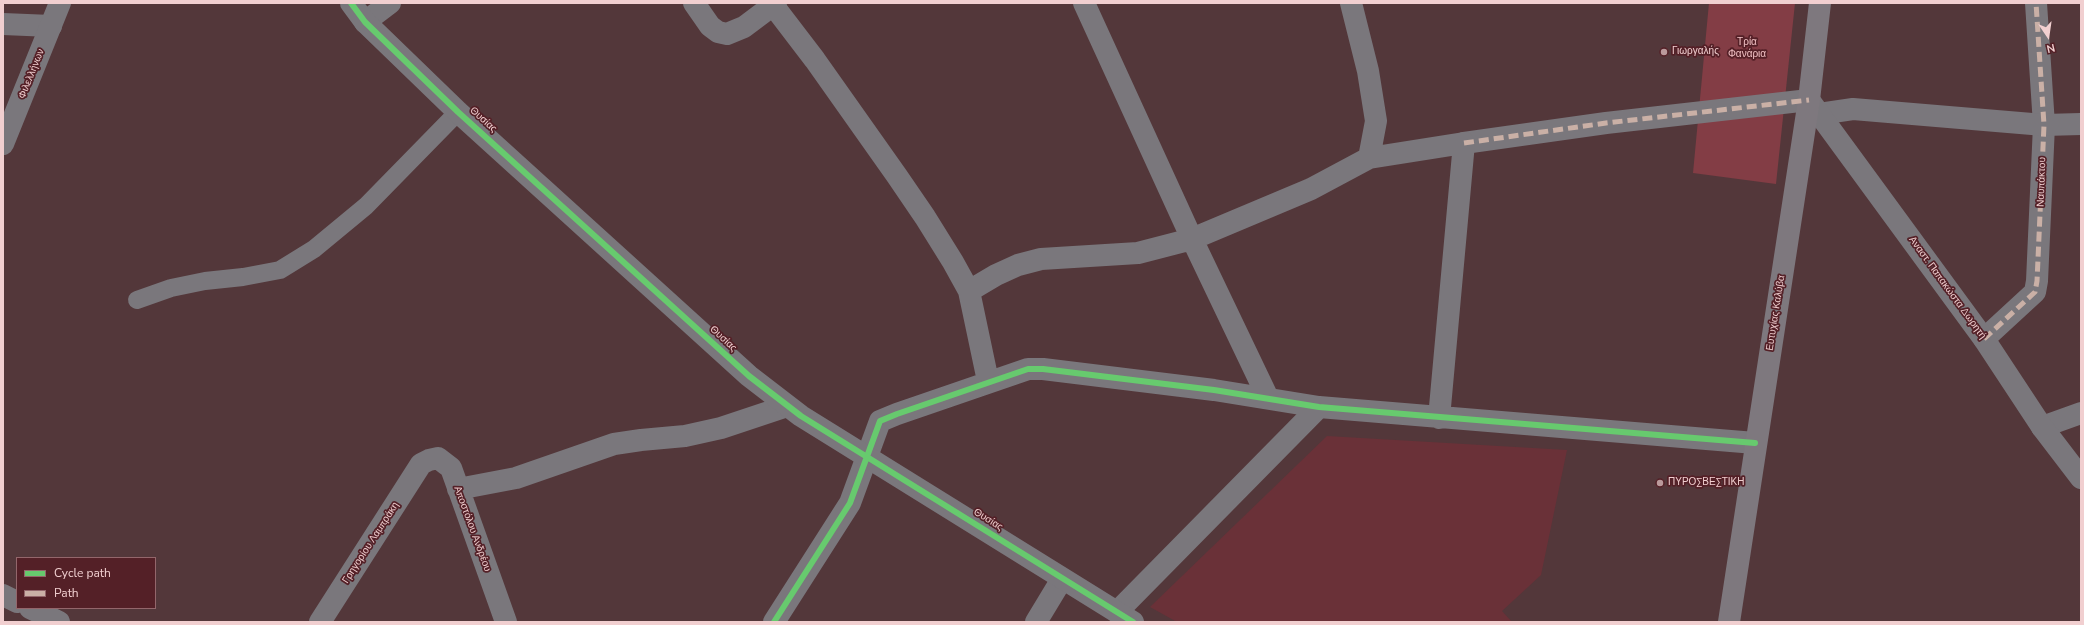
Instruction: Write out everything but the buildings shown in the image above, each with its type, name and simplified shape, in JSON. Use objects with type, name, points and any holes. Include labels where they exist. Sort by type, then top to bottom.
[{"type":"main road","name":"Ευτυχίας Καλύβα","points":[[1729,622],[1755,443],[1814,107],[1820,3]]},
{"type":"street","name":"Φιλελλήνων","points":[[3,144],[60,3]]},
{"type":"street","name":"Θυσίας","points":[[352,3],[365,22],[458,112],[728,358],[787,406],[800,416],[1125,617]]},
{"type":"street","points":[[365,22],[390,3]]},
{"type":"street","points":[[694,3],[710,26],[718,32],[727,34],[744,27],[774,4],[925,217],[969,291],[988,381]]},
{"type":"street","points":[[1084,3],[1192,239],[1268,398]]},
{"type":"street","points":[[1351,3],[1368,71],[1376,121],[1369,158]]},
{"type":"street","name":"Ναυπάκτου","points":[[1984,339],[2035,292],[2044,125],[2036,3]]},
{"type":"street","points":[[3,24],[51,26]]},
{"type":"street","points":[[969,291],[996,274],[1018,265],[1041,259],[1138,253],[1192,239],[1311,189],[1369,158],[1464,143],[1606,123],[1814,107],[2044,125],[2081,124]]},
{"type":"street","name":"Αναστ. Παπακώστα Δωρητή","points":[[1814,107],[1984,339],[2042,427],[2081,478]]},
{"type":"street","points":[[1439,418],[1464,143]]},
{"type":"street","points":[[774,622],[850,503],[868,458],[876,428],[880,421],[1016,371],[1043,368],[1319,406],[1439,418],[1755,443]]},
{"type":"street","points":[[458,489],[516,478],[614,444],[685,436],[721,428],[787,406]]},
{"type":"street","points":[[1125,617],[1319,406]]},
{"type":"street","points":[[2042,427],[2081,413]]},
{"type":"street","name":"Αποστόλου Ανδρέου","points":[[421,464],[438,458],[451,468],[506,622]]},
{"type":"street","name":"Γρηγορίου Λαμπράκη","points":[[320,622],[421,464]]},
{"type":"street","points":[[1036,622],[1062,579]]},
{"type":"street","points":[[3,595],[16,602]]},
{"type":"street","points":[[32,609],[59,622]]},
{"type":"lane","points":[[137,300],[171,288],[205,281],[243,277],[280,270],[314,249],[366,206],[458,112]]},
{"type":"shaded area","points":[[1327,436],[1567,450],[1541,575],[1502,611],[1512,622],[1177,622],[1150,607]]},
{"type":"green space","name":"Τρία Φανάρια","points":[[1709,3],[1795,3],[1776,184],[1693,173]]},
{"type":"marked path","points":[[1984,339],[2035,292],[2037,281],[2044,125],[2036,3]]},
{"type":"marked path","points":[[1464,143],[1606,123],[1809,100]]},
{"type":"cycle path","points":[[351,3],[365,22],[458,112],[749,376],[801,416],[1133,622]]},
{"type":"cycle path","points":[[774,622],[850,503],[880,421],[1028,369],[1043,369],[1214,390],[1319,407],[1755,443]]},
{"type":"place","name":"Γιωργαλής","points":[[1664,52]]},
{"type":"place","name":"ΠΥΡΟΣΒΕΣΤΙΚΗ","points":[[1660,483]]}]
